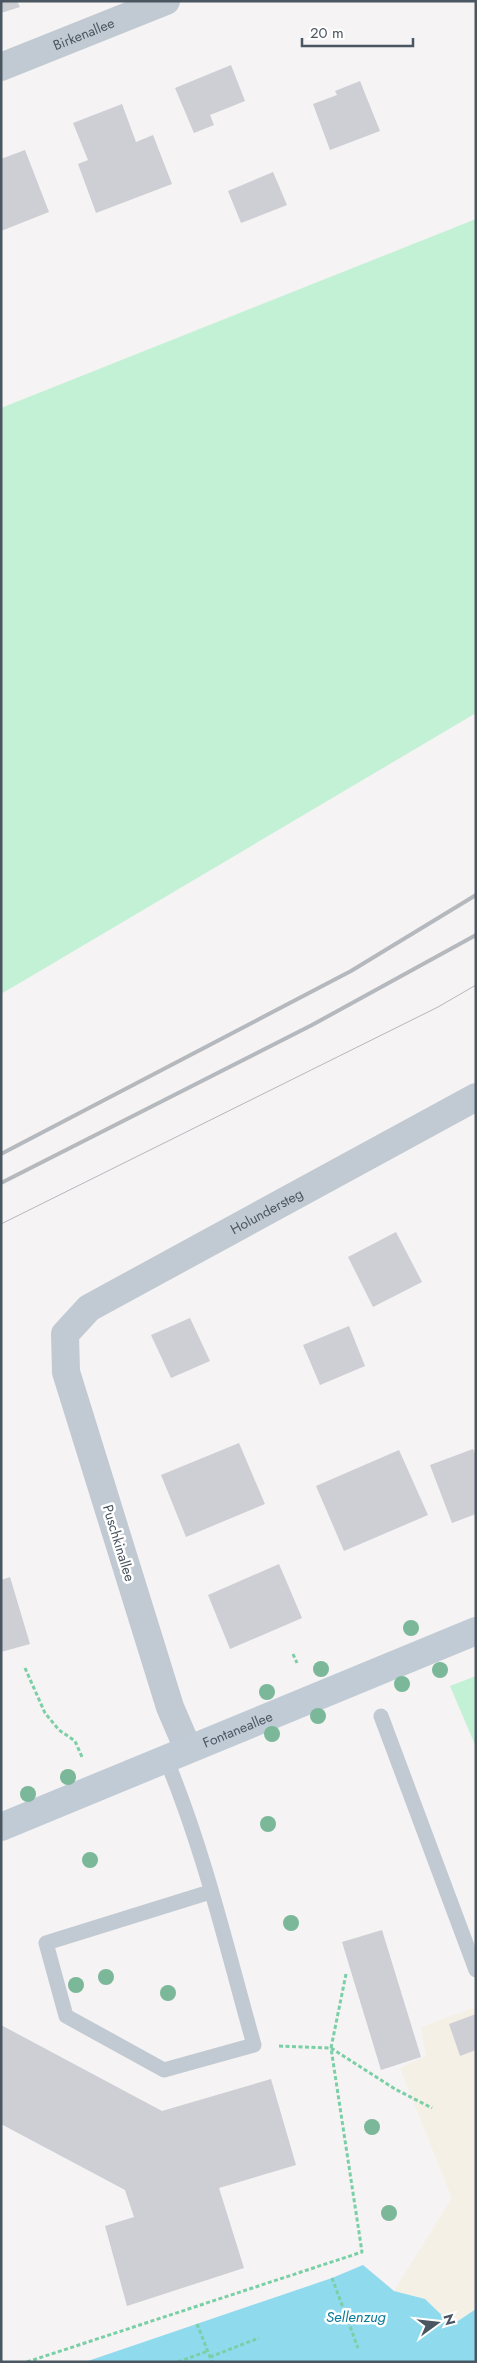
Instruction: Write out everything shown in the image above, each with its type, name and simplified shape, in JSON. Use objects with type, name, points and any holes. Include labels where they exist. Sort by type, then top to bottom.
[{"type":"main road","name":"Fontaneallee","points":[[1,1827],[476,1631]]},
{"type":"street","name":"Birkenallee","points":[[1,67],[131,8],[166,1]]},
{"type":"street","name":"Holundersteg","points":[[65,1334],[88,1308],[476,1097]]},
{"type":"street","name":"Puschkinallee","points":[[65,1334],[66,1372],[170,1707],[177,1754]]},
{"type":"lane","points":[[382,1716],[476,1970]]},
{"type":"lane","points":[[177,1754],[178,1789],[210,1892],[254,2045],[164,2070],[66,2016],[46,1943],[210,1892]]},
{"type":"path","points":[[293,1654],[297,1663]]},
{"type":"path","points":[[25,1668],[45,1713],[60,1730],[74,1741],[83,1758]]},
{"type":"path","points":[[27,2362],[362,2252],[331,2048],[346,1974]]},
{"type":"path","points":[[254,2045],[331,2048],[395,2089],[432,2108]]},
{"type":"path","points":[[332,2278],[358,2348]]},
{"type":"path","points":[[197,2324],[211,2360],[259,2338]]},
{"type":"path","points":[[178,2362],[208,2351]]},
{"type":"green space","points":[[476,219],[476,713],[1,994],[1,408]]},
{"type":"green space","points":[[476,1676],[476,1747],[450,1686]]},
{"type":"sand","points":[[476,2007],[476,2309],[452,2325],[425,2299],[394,2291],[452,2198],[400,2068],[426,2056],[421,2027]]},
{"type":"water","name":"Sellenzug","points":[[363,2265],[394,2291],[425,2299],[452,2325],[476,2309],[476,2362],[85,2362],[332,2278]]},
{"type":"building","points":[[1,1],[17,1],[20,7],[1,13]]},
{"type":"building","points":[[231,65],[245,101],[210,115],[214,125],[194,133],[175,88]]},
{"type":"building","points":[[360,81],[380,131],[330,150],[313,104],[337,95],[335,91]]},
{"type":"building","points":[[122,104],[136,142],[153,135],[172,184],[96,213],[78,164],[88,160],[73,123]]},
{"type":"building","points":[[25,150],[49,212],[1,231],[1,159]]},
{"type":"building","points":[[273,172],[287,205],[241,223],[228,191]]},
{"type":"building","points":[[396,1232],[422,1282],[373,1307],[348,1257]]},
{"type":"building","points":[[190,1318],[210,1361],[171,1378],[151,1335]]},
{"type":"building","points":[[349,1326],[365,1366],[320,1385],[303,1345]]},
{"type":"building","points":[[239,1443],[265,1504],[186,1537],[161,1475]]},
{"type":"building","points":[[473,1449],[476,1455],[476,1514],[452,1523],[430,1465]]},
{"type":"building","points":[[399,1450],[428,1515],[344,1551],[316,1486]]},
{"type":"building","points":[[279,1564],[302,1618],[230,1649],[208,1595]]},
{"type":"building","points":[[10,1577],[30,1644],[1,1652],[1,1580]]},
{"type":"building","points":[[382,1930],[421,2057],[381,2070],[342,1942]]},
{"type":"building","points":[[476,2014],[476,2050],[460,2056],[449,2024]]},
{"type":"building","points":[[1,2025],[162,2111],[271,2079],[296,2165],[219,2188],[244,2268],[127,2306],[105,2226],[134,2217],[125,2190],[1,2124]]},
{"type":"tram line","points":[[1,1224],[438,1007],[476,985]]},
{"type":"railway","points":[[1,1154],[351,971],[476,895]]},
{"type":"railway","points":[[1,1183],[312,1025],[476,935]]}]
